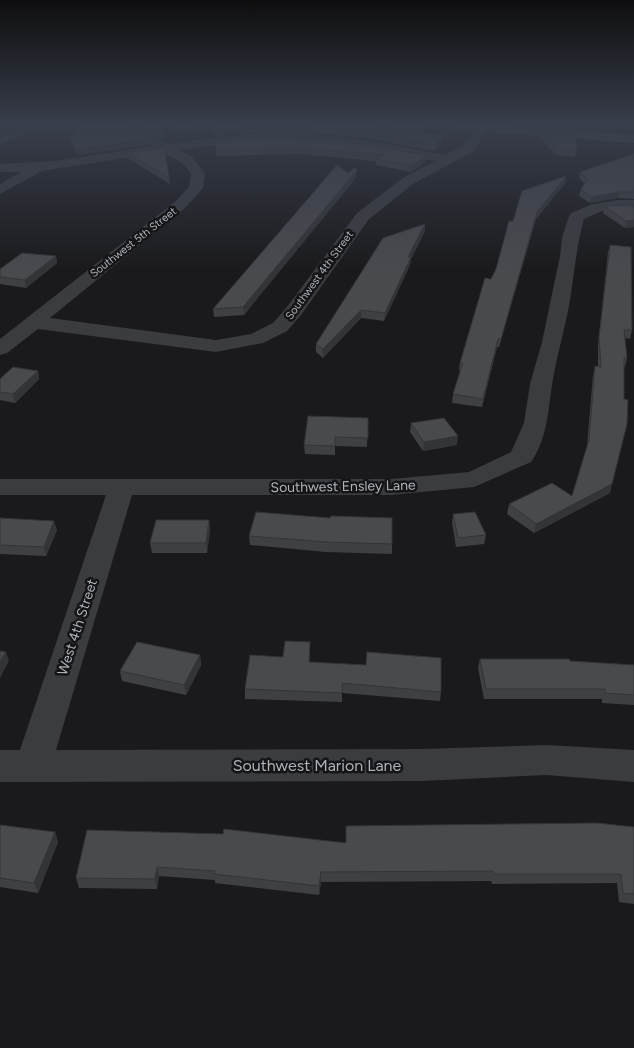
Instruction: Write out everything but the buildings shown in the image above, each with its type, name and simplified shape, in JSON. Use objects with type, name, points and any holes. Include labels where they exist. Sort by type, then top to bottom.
[{"type":"street","points":[[0,190],[27,174]]},
{"type":"street","name":"Southwest 5th Street","points":[[0,349],[181,204],[196,188],[198,174]]},
{"type":"street","name":"Southwest 4th Street","points":[[33,322],[216,346],[256,339],[280,328],[294,312],[363,216],[408,181],[422,174]]},
{"type":"street","name":"Southwest Ensley Lane","points":[[0,487],[391,488],[474,480],[522,457],[536,423],[541,384],[552,342],[569,256],[570,238],[577,216],[598,206],[616,203],[634,205]]},
{"type":"street","name":"West 4th Street","points":[[16,766],[121,488]]},
{"type":"street","name":"Southwest Marion Lane","points":[[16,766],[422,765],[547,760],[634,766]]}]
